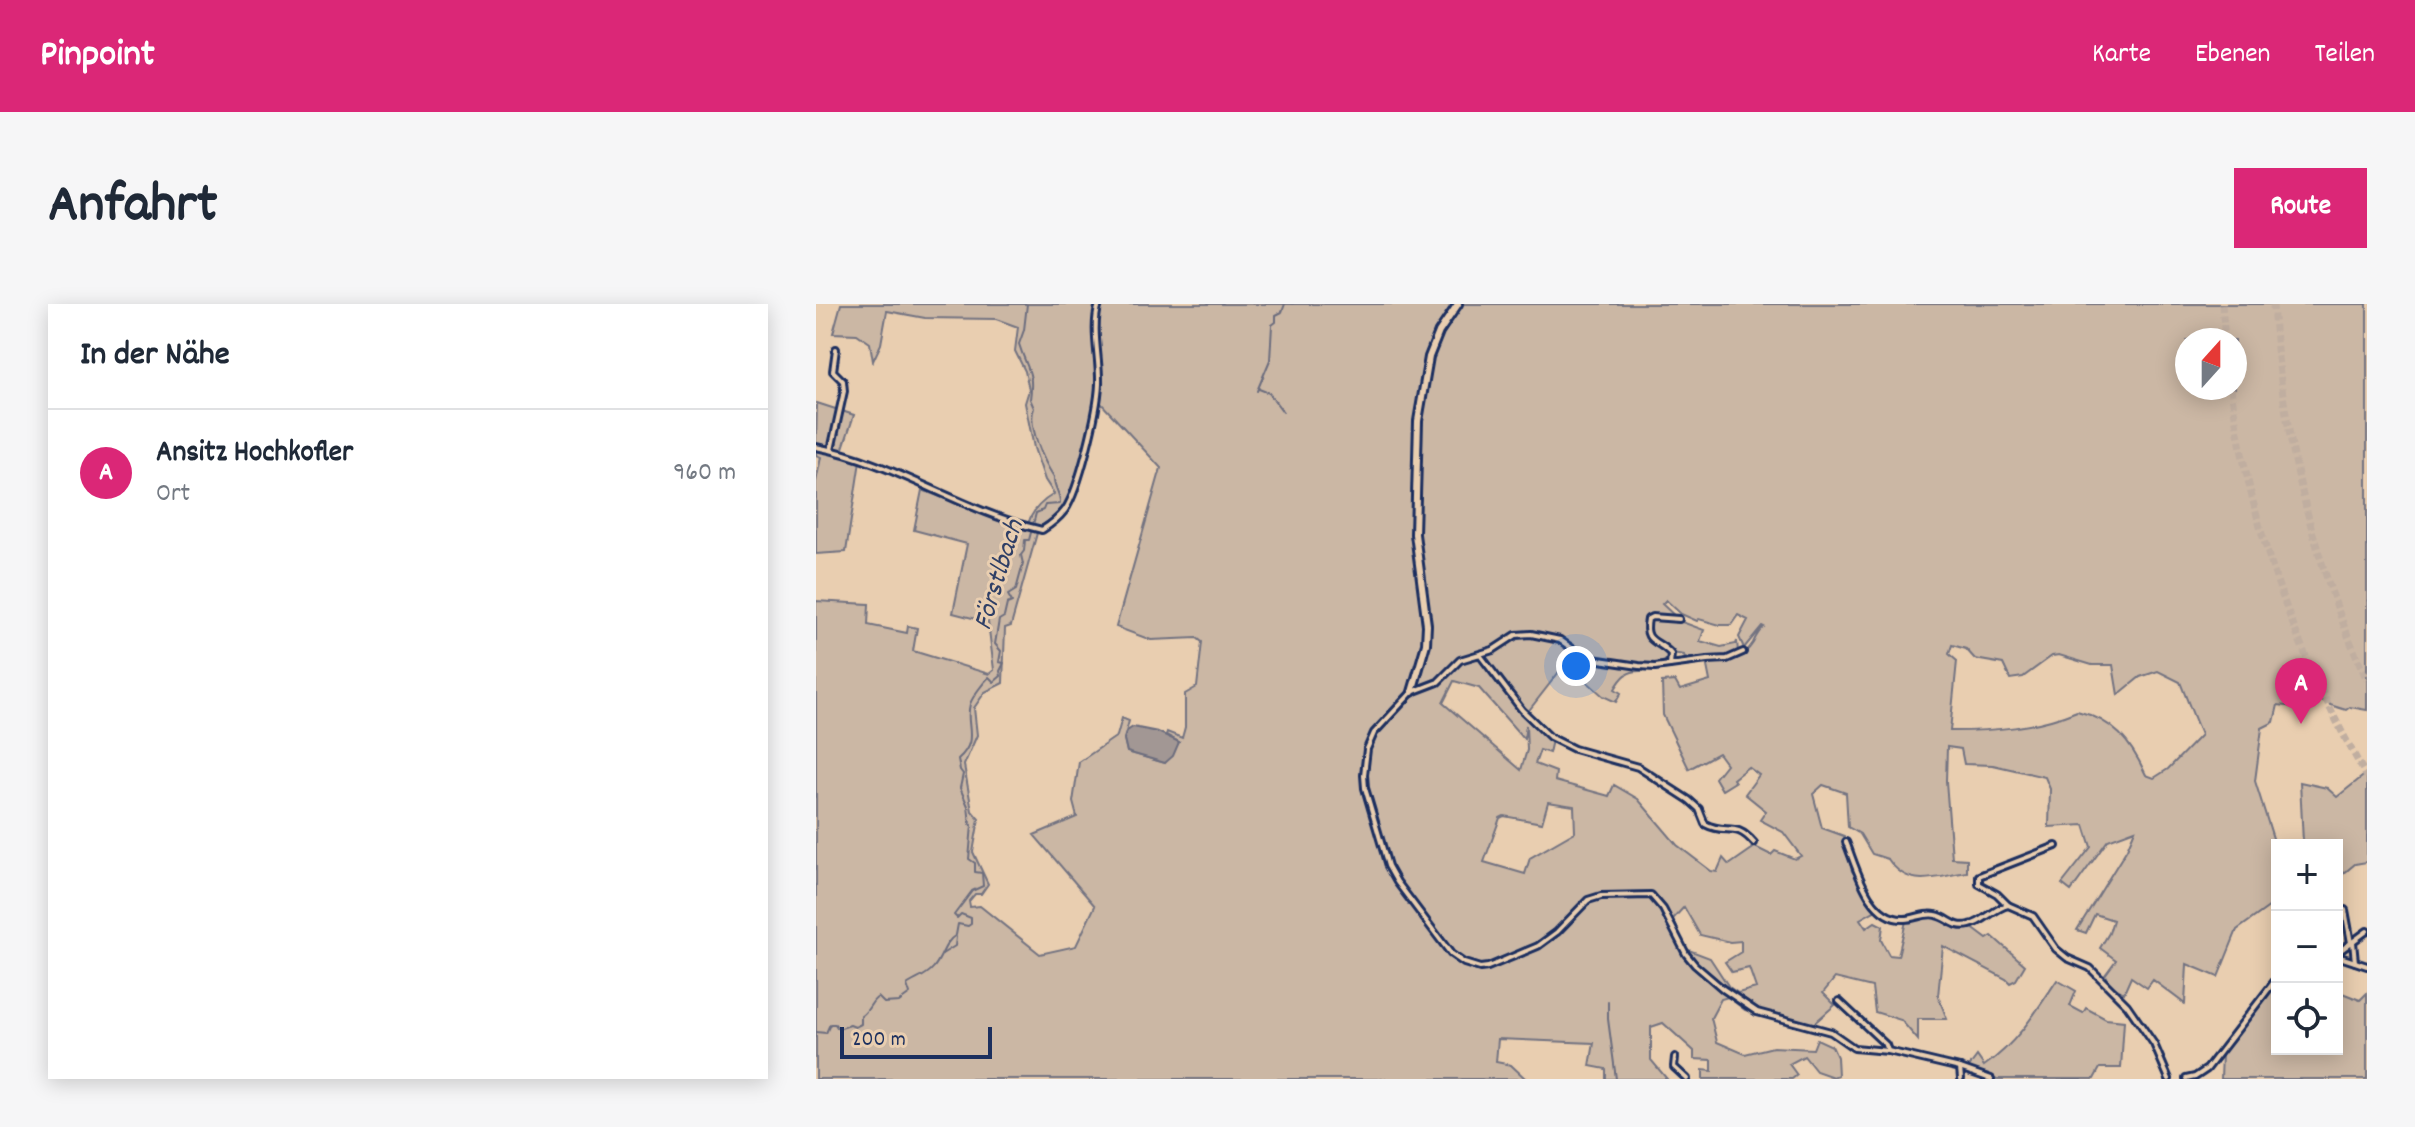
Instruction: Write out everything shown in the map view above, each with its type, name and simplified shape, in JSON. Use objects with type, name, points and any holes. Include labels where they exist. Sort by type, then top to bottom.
[{"type":"street","points":[[816,447],[865,461],[952,499],[1042,530],[1065,510],[1092,429],[1099,384],[1096,318],[1099,304]]},
{"type":"street","points":[[1412,692],[1426,644],[1427,625],[1416,557],[1418,421],[1429,357],[1439,332],[1458,304]]},
{"type":"street","points":[[831,450],[844,391],[843,381],[833,371],[836,349]]},
{"type":"street","points":[[1670,665],[1671,654],[1650,639],[1646,627],[1648,619],[1652,617],[1679,619]]},
{"type":"street","points":[[1743,652],[1727,659],[1639,666],[1586,658],[1563,641],[1531,634],[1516,635],[1480,655],[1460,660],[1438,682],[1412,692],[1374,733],[1365,756],[1365,788],[1388,866],[1397,882],[1455,958],[1480,968],[1538,946],[1557,932],[1588,900],[1601,896],[1625,898],[1649,895],[1663,909],[1695,965],[1757,1012],[1831,1032],[1854,1048],[1888,1051],[1960,1068],[1991,1079]]},
{"type":"street","points":[[1480,655],[1522,710],[1550,737],[1574,749],[1638,767],[1689,800],[1699,809],[1705,824],[1718,829],[1736,828],[1746,833],[1754,843]]},
{"type":"street","points":[[1846,842],[1855,870],[1877,910],[1885,916],[1905,919],[1933,914],[1956,926],[1965,926],[1977,924],[1991,912],[2008,905]]},
{"type":"street","points":[[2056,846],[1979,876],[1979,884],[1997,894],[2008,905],[2033,916],[2056,949],[2067,958],[2090,968],[2127,1005],[2154,1044],[2169,1079]]},
{"type":"street","points":[[2345,910],[2355,962]]},
{"type":"street","points":[[2343,950],[2367,931]]},
{"type":"street","points":[[2343,957],[2366,966]]},
{"type":"street","points":[[2186,1079],[2207,1069],[2273,983]]},
{"type":"street","points":[[1839,1001],[1886,1045],[1888,1051]]},
{"type":"street","points":[[1675,1057],[1674,1067],[1687,1079]]},
{"type":"street","points":[[1960,1068],[1961,1079]]},
{"type":"shaded area","points":[[841,304],[1097,304],[1094,327],[1095,409],[1078,474],[1061,512],[1041,527],[1028,524],[1038,506],[1054,494],[1045,480],[1034,448],[1025,403],[1029,390],[1025,371],[1015,351],[1018,327],[996,319],[925,318],[887,311],[881,344],[873,361],[870,343],[857,334],[833,333]]},
{"type":"shaded area","points":[[1101,304],[2367,304],[2367,710],[2350,707],[2346,710],[2315,700],[2312,709],[2278,705],[2274,722],[2262,728],[2255,781],[2273,839],[2271,905],[2237,930],[2218,977],[2187,964],[2185,1004],[2153,980],[2147,988],[2131,977],[2124,993],[2109,984],[2105,975],[2116,960],[2100,948],[2113,920],[2095,914],[2086,933],[2077,930],[2127,849],[2135,830],[2108,840],[2071,891],[2062,884],[2091,847],[2084,825],[2049,827],[2050,789],[2045,777],[1993,765],[1964,764],[1961,749],[1947,747],[1946,781],[1952,858],[1967,859],[1967,872],[1923,879],[1905,875],[1888,859],[1872,854],[1860,834],[1848,827],[1846,793],[1823,785],[1813,794],[1822,828],[1844,836],[1852,871],[1876,910],[1860,919],[1866,928],[1875,922],[1883,926],[1881,940],[1889,955],[1898,956],[1906,921],[1930,917],[1960,927],[1971,927],[1987,939],[1992,936],[2025,965],[2016,980],[2010,983],[1943,946],[1938,996],[1947,1019],[1918,1019],[1918,1040],[1901,1020],[1875,1012],[1872,987],[1835,978],[1823,993],[1835,1005],[1811,1026],[1745,1010],[1728,997],[1721,999],[1711,1018],[1717,1042],[1745,1054],[1773,1047],[1813,1049],[1817,1039],[1832,1046],[1837,1057],[1838,1075],[1833,1077],[1816,1071],[1804,1056],[1789,1064],[1797,1075],[1792,1079],[1703,1079],[1703,1070],[1712,1071],[1712,1060],[1694,1059],[1694,1051],[1663,1023],[1651,1027],[1651,1060],[1667,1079],[1606,1079],[1606,1069],[1590,1066],[1594,1043],[1498,1039],[1496,1062],[1511,1065],[1526,1079],[816,1079],[816,601],[869,604],[868,625],[907,633],[908,626],[917,628],[913,651],[989,674],[994,670],[988,622],[953,613],[967,544],[914,530],[922,490],[1037,533],[1011,626],[1005,628],[1003,683],[985,692],[974,708],[977,735],[964,765],[972,811],[979,819],[973,852],[988,884],[981,894],[975,894],[969,901],[970,907],[980,906],[1040,954],[1076,946],[1095,906],[1034,835],[1077,817],[1073,802],[1079,762],[1117,736],[1122,718],[1129,721],[1124,739],[1127,752],[1165,763],[1179,742],[1166,735],[1167,732],[1182,738],[1185,694],[1197,687],[1202,642],[1197,638],[1151,640],[1116,627],[1161,468],[1099,401],[1098,320]],"holes":[[[1666,600],[1681,614],[1697,621],[1731,625],[1738,615],[1748,620],[1739,637],[1744,648],[1762,626],[1764,627],[1749,649],[1738,657],[1706,661],[1710,681],[1680,690],[1675,681],[1662,682],[1663,715],[1689,769],[1718,753],[1726,764],[1715,778],[1722,790],[1735,782],[1733,779],[1748,767],[1759,775],[1745,794],[1766,811],[1760,820],[1783,832],[1801,856],[1795,859],[1775,851],[1771,855],[1755,847],[1729,865],[1723,858],[1717,872],[1711,871],[1677,845],[1638,799],[1614,785],[1609,796],[1555,781],[1556,772],[1535,764],[1540,750],[1549,753],[1552,740],[1527,713],[1566,663],[1603,696],[1616,702],[1621,693],[1615,689],[1626,675],[1643,671],[1643,668],[1662,669],[1662,664],[1672,653],[1684,655],[1685,659],[1727,657],[1738,652],[1737,641],[1736,644],[1721,647],[1700,641],[1704,630],[1661,619],[1676,617],[1662,604]],[[1952,645],[1966,649],[1975,659],[2003,664],[2010,679],[2023,677],[2052,656],[2059,655],[2092,665],[2113,665],[2118,695],[2140,677],[2158,671],[2180,682],[2201,735],[2168,769],[2154,778],[2146,775],[2120,734],[2101,720],[2077,711],[2015,727],[1950,731],[1957,661],[1949,654]],[[1454,681],[1479,688],[1524,739],[1526,725],[1527,750],[1521,770],[1443,703]],[[1548,802],[1574,806],[1575,832],[1530,858],[1525,874],[1484,862],[1500,818],[1504,816],[1542,823]],[[1684,907],[1700,935],[1730,942],[1741,941],[1741,952],[1725,962],[1732,972],[1749,968],[1756,988],[1738,993],[1729,987],[1710,958],[1686,949],[1673,919]]]},
{"type":"shaded area","points":[[817,403],[854,415],[842,451],[816,446]]},
{"type":"shaded area","points":[[816,449],[860,461],[846,552],[816,554],[816,482],[821,457],[816,455]]},
{"type":"shaded area","points":[[1133,727],[1158,732],[1179,742],[1173,756],[1165,763],[1127,752],[1124,739]]},
{"type":"shaded area","points":[[2367,773],[2367,862],[2355,864],[2343,874],[2343,839],[2303,839],[2300,782],[2327,788],[2337,797]]},
{"type":"shaded area","points":[[2057,980],[2076,991],[2070,1006],[2083,1013],[2086,1008],[2106,1019],[2124,1021],[2121,1068],[2100,1068],[2094,1079],[1997,1079],[1968,1068],[1977,1056],[1984,1066],[2006,1048],[2025,1027]]},
{"type":"shaded area","points":[[2271,991],[2271,1055],[2343,1055],[2343,993],[2360,1000],[2367,993],[2367,1079],[2221,1079],[2222,1054]]},
{"type":"waterway","name":"Förstlbach","points":[[816,1032],[826,1033],[830,1024],[835,1024],[838,1029],[850,1025],[855,1027],[861,1024],[861,1016],[878,997],[884,1003],[899,1002],[910,994],[907,985],[934,967],[956,935],[958,924],[971,924],[971,918],[961,914],[957,918],[954,915],[972,891],[983,886],[982,873],[975,872],[975,863],[969,859],[972,825],[960,788],[963,774],[958,759],[965,752],[970,739],[971,701],[989,677],[994,682],[1001,676],[1004,663],[999,662],[1001,651],[995,644],[999,620],[1004,617],[1007,604],[1012,602],[1008,595],[1016,590],[1025,540],[1029,540],[1036,513],[1043,510],[1045,505],[1060,504],[1054,477],[1041,453],[1035,433],[1030,376],[1019,344],[1027,304]]},
{"type":"waterway","points":[[1257,391],[1270,360],[1272,325],[1285,304]]},
{"type":"waterway","points":[[1259,389],[1269,393],[1283,412]]},
{"type":"waterway","points":[[942,954],[955,946],[956,937]]},
{"type":"waterway","points":[[1608,1002],[1616,1079]]},
{"type":"tunnel","points":[[2222,304],[2224,328]]},
{"type":"tunnel","points":[[2273,304],[2284,401],[2303,496],[2331,590],[2367,680]]},
{"type":"tunnel","points":[[2233,400],[2250,490],[2280,589],[2319,686],[2367,777]]},
{"type":"place","name":"Ansitz Hochkofler","points":[[2301,724]]}]
